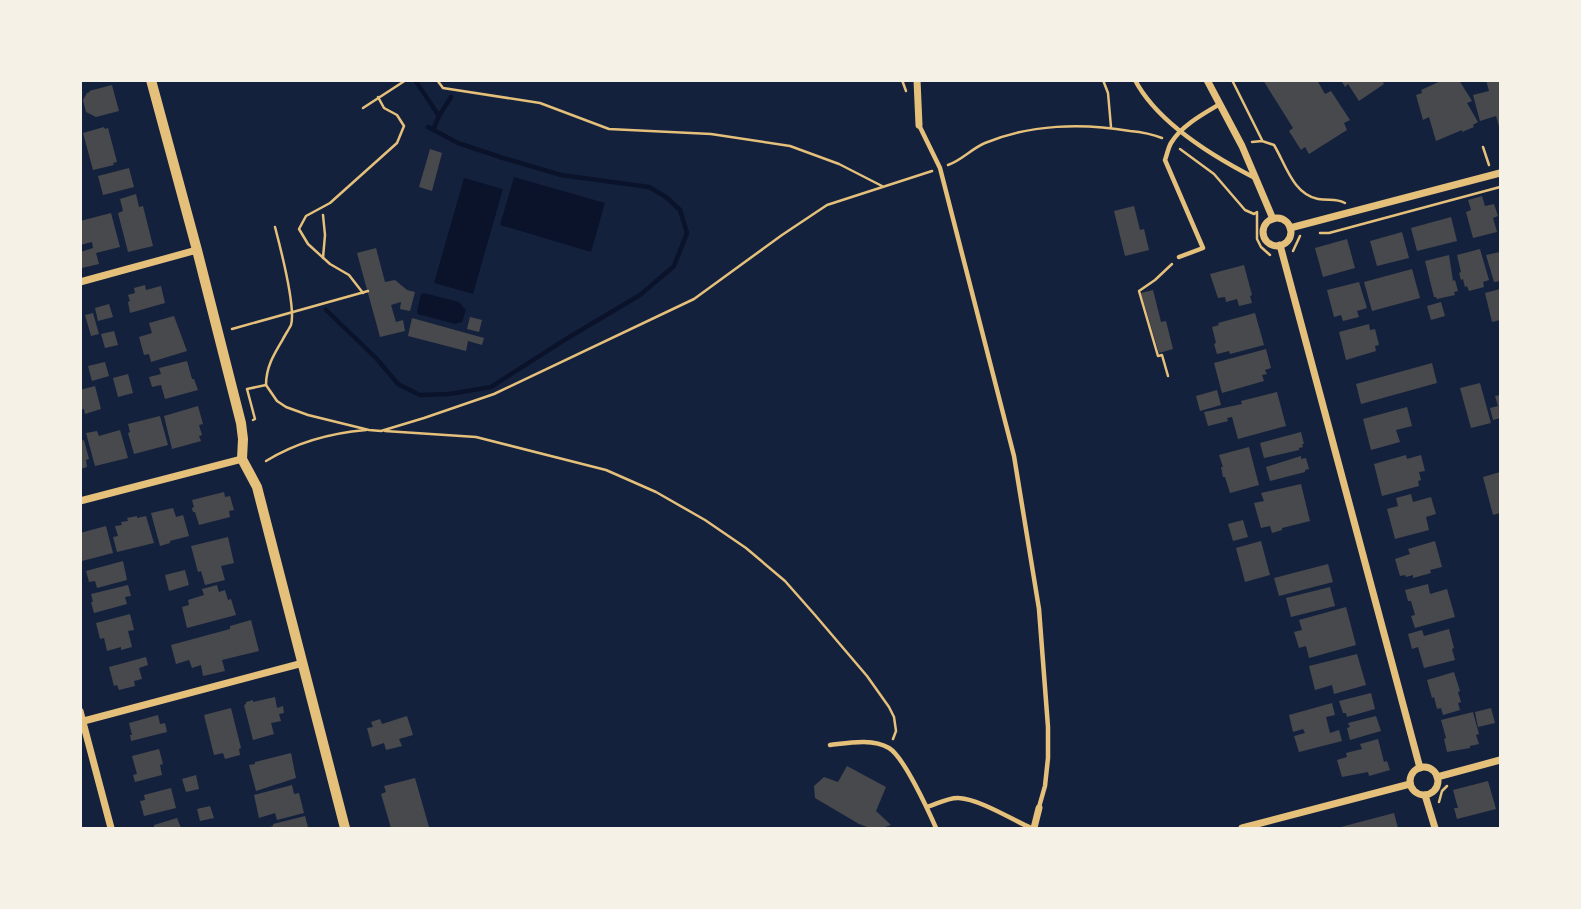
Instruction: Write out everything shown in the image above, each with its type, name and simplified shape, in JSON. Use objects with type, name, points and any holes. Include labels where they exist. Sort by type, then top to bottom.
[{"type":"street","points":[[151,80],[241,423],[242,459],[257,487],[345,828]]},
{"type":"street","points":[[917,80],[919,125]]},
{"type":"street","points":[[1207,80],[1242,146],[1272,219]]},
{"type":"street","points":[[1290,228],[1500,173]]},
{"type":"street","points":[[1272,219],[1281,219],[1290,228],[1287,240],[1280,245],[1271,244],[1264,238],[1265,224],[1272,219]]},
{"type":"street","points":[[1280,245],[1420,768]]},
{"type":"street","points":[[80,282],[197,250]]},
{"type":"street","points":[[80,501],[242,459]]},
{"type":"street","points":[[82,722],[303,663]]},
{"type":"street","points":[[80,711],[111,828]]},
{"type":"street","points":[[1437,777],[1500,760]]},
{"type":"street","points":[[1420,768],[1432,770],[1437,777],[1433,792],[1425,795],[1414,791],[1410,784],[1411,776],[1420,768]]},
{"type":"street","points":[[1242,828],[1410,784]]},
{"type":"street","points":[[1425,795],[1435,828]]},
{"type":"street","points":[[1033,828],[1039,808]]},
{"type":"lane","points":[[1135,80],[1148,102],[1181,132],[1256,178]]},
{"type":"lane","points":[[1179,257],[1203,248],[1166,160],[1171,143],[1181,132],[1220,104]]},
{"type":"lane","points":[[919,125],[940,168],[1014,456],[1040,609],[1048,758],[1039,808]]},
{"type":"lane","points":[[830,745],[868,743],[891,749],[927,807],[936,828]]},
{"type":"lane","points":[[927,807],[961,798],[1033,828]]},
{"type":"path","points":[[363,107],[406,80]]},
{"type":"path","points":[[437,80],[443,88],[540,103],[609,129],[710,134],[790,146],[839,164],[882,186]]},
{"type":"path","points":[[1103,80],[1108,93],[1111,127]]},
{"type":"path","points":[[1233,80],[1262,141]]},
{"type":"path","points":[[363,293],[349,275],[330,264],[308,244],[299,229],[306,216],[330,203],[397,143],[404,126],[397,115],[384,108],[378,97]]},
{"type":"path","points":[[381,431],[494,394],[694,299],[827,205],[958,161],[969,151],[986,143],[1017,133],[1079,126],[1111,127],[1164,138]]},
{"type":"path","points":[[1248,142],[1262,141],[1274,145],[1293,182],[1303,192],[1317,199],[1338,199],[1346,204]]},
{"type":"path","points":[[1176,146],[1209,170],[1245,210],[1254,214],[1257,212],[1257,239],[1271,256]]},
{"type":"path","points":[[1483,147],[1489,167]]},
{"type":"path","points":[[1209,170],[1215,164]]},
{"type":"path","points":[[1320,233],[1329,233],[1500,187]]},
{"type":"path","points":[[323,215],[323,258]]},
{"type":"path","points":[[275,227],[292,312],[291,324],[266,372],[266,385],[277,401],[286,407],[369,430],[476,437],[606,470],[656,492],[705,520],[746,548],[785,581],[867,676],[889,707],[896,731],[891,749]]},
{"type":"path","points":[[1168,376],[1162,355],[1158,356],[1139,291],[1179,257]]},
{"type":"path","points":[[232,329],[368,291]]},
{"type":"path","points":[[255,419],[247,389],[266,385]]},
{"type":"path","points":[[266,461],[285,449],[323,436],[369,430]]},
{"type":"path","points":[[1441,809],[1439,799],[1449,783]]},
{"type":"water","points":[[514,177],[605,203],[591,252],[500,225]]},
{"type":"water","points":[[464,178],[503,189],[473,294],[434,283]]},
{"type":"water","points":[[421,294],[459,302],[466,310],[462,322],[455,324],[418,314]]},
{"type":"building","points":[[1263,80],[1317,80],[1325,94],[1331,91],[1350,120],[1344,123],[1347,130],[1309,154],[1305,147],[1301,150],[1289,131],[1293,128]]},
{"type":"building","points":[[1341,80],[1382,80],[1384,84],[1359,101],[1348,84],[1345,87]]},
{"type":"building","points":[[1443,80],[1459,80],[1472,101],[1467,103],[1478,122],[1474,127],[1436,141],[1429,117],[1423,120],[1416,95]]},
{"type":"building","points":[[1486,80],[1500,80],[1500,130],[1496,116],[1480,121],[1473,95],[1489,91]]},
{"type":"building","points":[[112,85],[119,111],[96,117],[86,112],[83,100],[87,93]]},
{"type":"building","points":[[108,128],[117,162],[93,170],[83,133]]},
{"type":"building","points":[[430,149],[442,153],[432,191],[419,187]]},
{"type":"building","points":[[129,168],[134,187],[103,195],[98,176]]},
{"type":"building","points":[[136,194],[139,207],[143,206],[153,246],[128,252],[118,213],[123,211],[120,199]]},
{"type":"building","points":[[1482,196],[1485,206],[1494,204],[1498,216],[1493,218],[1497,232],[1473,238],[1466,212],[1471,210],[1468,200]]},
{"type":"building","points":[[1134,206],[1149,250],[1125,256],[1114,211]]},
{"type":"building","points":[[111,213],[120,247],[96,253],[99,264],[82,268],[80,252],[93,248],[92,242],[80,245],[80,221]]},
{"type":"building","points":[[1451,217],[1457,241],[1417,251],[1411,228]]},
{"type":"building","points":[[1402,232],[1409,258],[1377,266],[1370,241]]},
{"type":"building","points":[[1347,239],[1355,268],[1323,277],[1315,248]]},
{"type":"building","points":[[376,248],[385,282],[395,280],[407,290],[415,292],[410,311],[400,309],[401,302],[391,305],[396,322],[403,320],[405,331],[380,337],[357,253]]},
{"type":"building","points":[[1480,249],[1489,280],[1483,282],[1484,287],[1469,291],[1463,279],[1461,280],[1457,255]]},
{"type":"building","points":[[1500,252],[1500,281],[1494,282],[1486,255]]},
{"type":"building","points":[[1449,255],[1453,281],[1455,280],[1458,291],[1454,292],[1455,295],[1437,299],[1434,297],[1425,261]]},
{"type":"building","points":[[1244,265],[1252,303],[1239,306],[1237,299],[1226,302],[1225,297],[1218,298],[1210,274]]},
{"type":"building","points":[[1412,269],[1420,298],[1372,311],[1364,282]]},
{"type":"building","points":[[1359,282],[1367,308],[1357,311],[1359,317],[1343,321],[1341,315],[1334,317],[1327,290]]},
{"type":"building","points":[[145,285],[146,290],[161,286],[165,303],[130,313],[128,295],[135,293],[134,288]]},
{"type":"building","points":[[1500,289],[1500,320],[1492,322],[1485,293]]},
{"type":"building","points":[[1153,290],[1161,322],[1166,321],[1173,349],[1159,353],[1141,293]]},
{"type":"building","points":[[1441,302],[1445,316],[1431,320],[1427,306]]},
{"type":"building","points":[[109,304],[113,317],[98,321],[95,308]]},
{"type":"building","points":[[93,313],[99,334],[91,336],[85,315]]},
{"type":"building","points":[[1255,313],[1264,345],[1230,354],[1229,351],[1217,354],[1212,327]]},
{"type":"building","points":[[174,316],[187,351],[151,362],[149,354],[144,355],[139,337],[152,333],[149,323]]},
{"type":"building","points":[[470,317],[482,320],[479,332],[467,329]]},
{"type":"building","points":[[412,318],[484,338],[482,345],[468,341],[466,351],[408,336]]},
{"type":"building","points":[[1369,324],[1370,330],[1375,329],[1379,345],[1375,346],[1376,351],[1346,360],[1339,332]]},
{"type":"building","points":[[114,331],[118,345],[105,348],[101,334]]},
{"type":"building","points":[[1266,349],[1271,368],[1265,370],[1267,374],[1262,375],[1264,381],[1222,393],[1214,363]]},
{"type":"building","points":[[187,361],[198,390],[165,399],[161,385],[152,387],[149,377],[161,374],[159,368]]},
{"type":"building","points":[[105,362],[109,376],[92,381],[88,366]]},
{"type":"building","points":[[1432,363],[1437,383],[1361,404],[1356,384]]},
{"type":"building","points":[[128,374],[133,393],[118,397],[113,378]]},
{"type":"building","points":[[1480,383],[1491,423],[1471,428],[1460,388]]},
{"type":"building","points":[[95,386],[101,409],[85,414],[84,409],[80,410],[80,390]]},
{"type":"building","points":[[1217,390],[1221,405],[1200,411],[1196,396]]},
{"type":"building","points":[[1277,392],[1286,426],[1238,439],[1232,417],[1227,418],[1228,421],[1208,426],[1204,412],[1242,404],[1241,401]]},
{"type":"building","points":[[1500,395],[1500,418],[1493,420],[1490,408],[1498,406],[1495,396]]},
{"type":"building","points":[[198,406],[203,424],[199,425],[201,441],[172,449],[164,416]]},
{"type":"building","points":[[1407,407],[1412,426],[1396,430],[1400,442],[1371,450],[1363,419]]},
{"type":"building","points":[[160,416],[168,445],[134,454],[128,424]]},
{"type":"building","points":[[120,430],[128,458],[95,466],[86,433],[97,431],[99,436]]},
{"type":"building","points":[[1301,432],[1304,444],[1299,450],[1264,458],[1260,443]]},
{"type":"building","points":[[84,440],[89,459],[86,460],[87,467],[80,469],[80,441]]},
{"type":"building","points":[[1249,447],[1259,485],[1230,493],[1223,477],[1219,455]]},
{"type":"building","points":[[1406,455],[1407,459],[1421,455],[1425,471],[1419,472],[1419,486],[1382,496],[1374,464]]},
{"type":"building","points":[[1301,456],[1301,459],[1306,458],[1309,469],[1270,481],[1266,467]]},
{"type":"building","points":[[1500,472],[1500,513],[1493,515],[1483,477]]},
{"type":"building","points":[[1301,484],[1310,521],[1272,533],[1270,526],[1261,528],[1254,503],[1264,501],[1261,493]]},
{"type":"building","points":[[224,492],[225,497],[230,496],[234,510],[229,511],[230,517],[199,525],[193,512],[192,500]]},
{"type":"building","points":[[1411,494],[1413,502],[1431,497],[1436,514],[1426,517],[1429,530],[1395,539],[1387,509],[1398,506],[1396,498]]},
{"type":"building","points":[[173,508],[176,517],[183,515],[189,536],[160,546],[151,513]]},
{"type":"building","points":[[146,516],[154,543],[117,552],[113,537],[118,536],[115,526],[128,521],[127,518]]},
{"type":"building","points":[[1243,520],[1248,537],[1233,541],[1228,524]]},
{"type":"building","points":[[106,526],[113,553],[82,561],[80,533]]},
{"type":"building","points":[[228,537],[234,563],[221,566],[225,580],[205,585],[201,571],[198,572],[191,546]]},
{"type":"building","points":[[1261,541],[1270,575],[1245,582],[1236,548]]},
{"type":"building","points":[[1435,541],[1442,567],[1413,578],[1413,575],[1400,576],[1395,559],[1410,554],[1408,549]]},
{"type":"building","points":[[123,561],[127,580],[97,588],[95,581],[89,582],[86,571]]},
{"type":"building","points":[[1328,564],[1333,582],[1279,596],[1274,578]]},
{"type":"building","points":[[185,570],[189,585],[169,591],[165,575]]},
{"type":"building","points":[[1428,584],[1430,594],[1447,589],[1455,617],[1415,628],[1411,616],[1415,615],[1405,590]]},
{"type":"building","points":[[128,585],[131,596],[125,597],[127,604],[94,613],[91,594]]},
{"type":"building","points":[[217,585],[219,592],[225,590],[228,600],[231,599],[236,615],[187,628],[182,607],[189,605],[188,600],[204,595],[202,589]]},
{"type":"building","points":[[1330,587],[1335,606],[1291,617],[1286,598]]},
{"type":"building","points":[[1346,607],[1356,645],[1309,658],[1306,646],[1299,648],[1294,632],[1302,630],[1299,620]]},
{"type":"building","points":[[130,614],[134,630],[128,631],[132,647],[107,651],[104,638],[100,639],[96,623]]},
{"type":"building","points":[[251,620],[259,651],[222,660],[225,671],[203,676],[201,665],[192,668],[189,660],[176,664],[171,645],[230,629],[230,626]]},
{"type":"building","points":[[1449,629],[1455,660],[1424,668],[1418,647],[1412,649],[1408,634],[1422,630],[1424,636]]},
{"type":"building","points":[[1357,654],[1366,685],[1334,694],[1332,685],[1315,690],[1309,666]]},
{"type":"building","points":[[146,657],[148,665],[139,668],[142,679],[134,681],[135,686],[119,690],[117,685],[114,686],[109,667]]},
{"type":"building","points":[[1454,672],[1460,691],[1460,710],[1443,715],[1441,708],[1437,709],[1427,680]]},
{"type":"building","points":[[1371,693],[1375,709],[1347,717],[1346,713],[1343,713],[1339,701]]},
{"type":"building","points":[[275,697],[277,708],[283,706],[284,713],[279,714],[281,721],[271,723],[274,734],[253,740],[244,705],[253,700]]},
{"type":"building","points":[[1332,703],[1335,715],[1326,717],[1330,733],[1339,730],[1342,741],[1299,752],[1294,736],[1305,733],[1303,729],[1293,732],[1289,715]]},
{"type":"building","points":[[231,708],[241,748],[240,755],[225,759],[223,753],[214,755],[204,715]]},
{"type":"building","points":[[1491,708],[1495,723],[1478,727],[1475,712]]},
{"type":"building","points":[[1473,712],[1479,744],[1447,752],[1441,720]]},
{"type":"building","points":[[158,715],[160,724],[165,723],[167,732],[131,741],[129,723]]},
{"type":"building","points":[[407,716],[413,735],[399,739],[402,746],[386,750],[384,743],[372,747],[367,728],[373,727],[371,722],[380,719],[382,724]]},
{"type":"building","points":[[1376,716],[1381,731],[1350,740],[1348,723]]},
{"type":"building","points":[[1378,739],[1384,762],[1387,761],[1390,770],[1369,776],[1368,772],[1342,777],[1337,760],[1347,757],[1346,753],[1362,749],[1360,744]]},
{"type":"building","points":[[159,749],[163,764],[160,765],[162,775],[135,782],[133,775],[137,774],[132,756]]},
{"type":"building","points":[[291,753],[296,778],[256,791],[249,765]]},
{"type":"building","points":[[847,766],[886,787],[876,811],[891,825],[870,828],[815,798],[814,786],[824,777],[838,782]]},
{"type":"building","points":[[196,775],[199,789],[186,792],[182,779]]},
{"type":"building","points":[[415,778],[429,827],[391,828],[381,794],[386,792],[384,786]]},
{"type":"building","points":[[1488,781],[1496,809],[1457,819],[1454,808],[1458,808],[1453,790]]},
{"type":"building","points":[[292,785],[294,794],[299,793],[304,813],[277,820],[275,813],[259,818],[254,795]]},
{"type":"building","points":[[171,788],[176,808],[144,816],[140,801],[145,800],[144,795]]},
{"type":"building","points":[[210,806],[214,818],[200,821],[197,809]]},
{"type":"building","points":[[1394,813],[1398,828],[1337,828]]},
{"type":"building","points":[[305,816],[306,828],[267,828],[273,824]]},
{"type":"building","points":[[177,818],[181,828],[154,828],[154,825]]},
{"type":"waterway","points":[[415,80],[439,116]]},
{"type":"waterway","points":[[433,130],[451,97]]},
{"type":"waterway","points":[[326,310],[376,358],[398,384],[420,395],[449,394],[491,387],[640,295],[674,266],[687,233],[680,210],[649,187],[561,175],[458,143],[428,127]]}]
